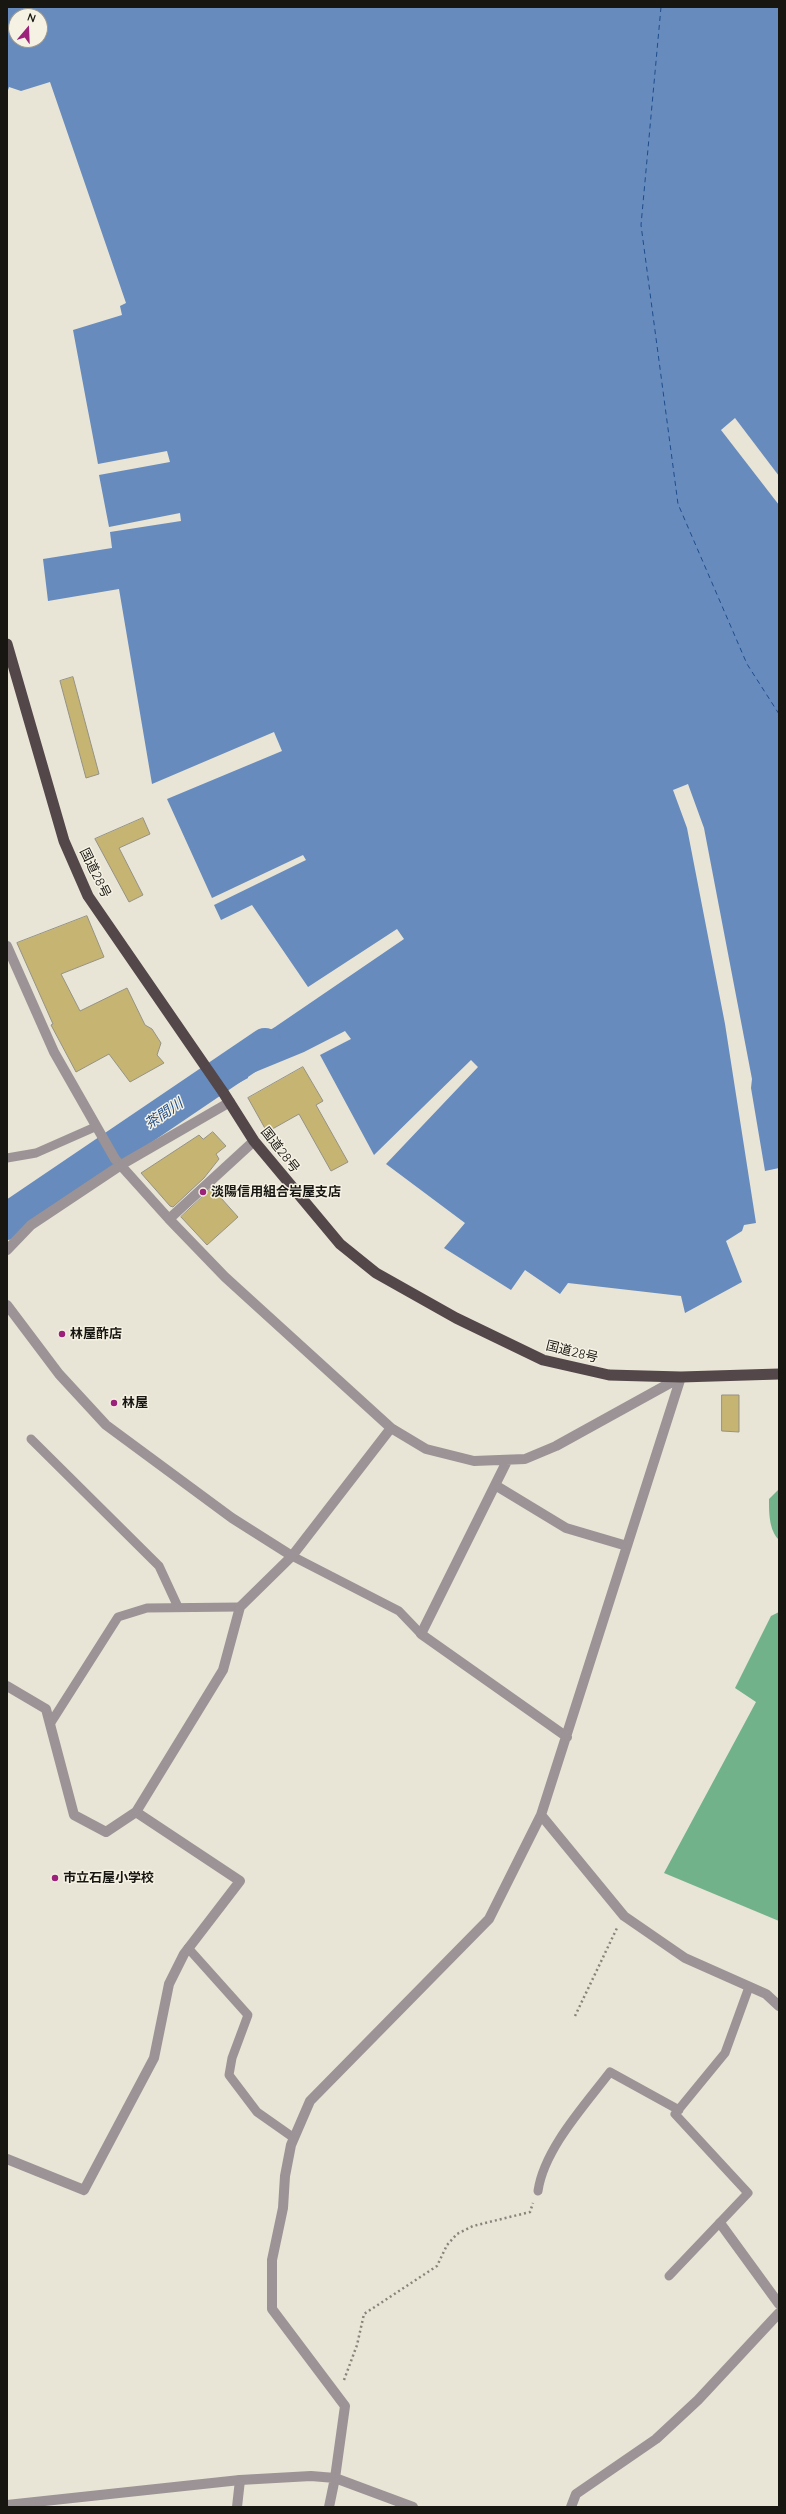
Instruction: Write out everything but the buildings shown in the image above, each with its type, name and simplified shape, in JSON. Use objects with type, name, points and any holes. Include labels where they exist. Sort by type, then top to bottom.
[{"type":"highway","name":"国道28号","points":[[7,644],[64,841],[88,896],[230,1102],[254,1141],[340,1244],[376,1273],[456,1318],[543,1360],[609,1375],[681,1377],[779,1374]]},
{"type":"street","points":[[7,946],[54,1052],[95,1127],[118,1162],[169,1219],[225,1277],[391,1428],[426,1449],[474,1461],[507,1461],[525,1459],[556,1446],[681,1377]]},
{"type":"street","points":[[7,1250],[31,1225],[118,1162],[230,1102]]},
{"type":"street","points":[[169,1219],[254,1141]]},
{"type":"street","points":[[7,1305],[59,1374],[106,1425],[232,1518],[292,1556]]},
{"type":"street","points":[[329,2507],[335,2478],[345,2406],[272,2309],[272,2260],[283,2208],[285,2176],[294,2138],[310,2100],[489,1919],[540,1815],[567,1737],[681,1377]]},
{"type":"street","points":[[7,1686],[46,1709],[74,1815],[106,1832],[136,1812],[223,1670],[240,1607],[292,1556],[391,1428]]},
{"type":"street","points":[[507,1461],[420,1634],[567,1737]]},
{"type":"street","points":[[495,1485],[566,1528],[627,1546]]},
{"type":"street","points":[[7,2159],[84,2190],[154,2058],[169,1984],[188,1948],[240,1881],[136,1812]]},
{"type":"street","points":[[540,1815],[624,1916],[685,1958],[766,1994],[779,2006]]},
{"type":"street","points":[[720,2223],[779,2304]]},
{"type":"street","points":[[571,2507],[576,2494],[656,2439],[698,2400],[779,2312]]},
{"type":"street","points":[[7,2505],[240,2480],[311,2476],[335,2478],[413,2507]]},
{"type":"street","points":[[237,2507],[240,2480]]},
{"type":"lane","points":[[7,1158],[36,1153],[95,1127]]},
{"type":"lane","points":[[31,1439],[159,1566],[178,1607]]},
{"type":"lane","points":[[292,1556],[398,1611],[420,1634]]},
{"type":"lane","points":[[50,1724],[118,1617],[147,1608],[240,1607]]},
{"type":"lane","points":[[188,1948],[248,2015],[232,2058],[229,2075],[257,2112],[294,2138]]},
{"type":"lane","points":[[669,2276],[748,2193],[676,2114],[725,2052],[749,1986]]},
{"type":"lane","points":[[538,2190],[540,2179],[552,2153],[610,2072],[679,2110]]},
{"type":"path","points":[[575,2016],[624,1916]]},
{"type":"path","points":[[338,2396],[357,2346],[364,2314],[437,2266],[447,2245],[457,2234],[473,2226],[530,2212],[538,2190]]},
{"type":"green space","points":[[779,1489],[779,1540],[771,1526],[769,1499]]},
{"type":"green space","points":[[779,1612],[779,1921],[664,1873],[756,1702],[735,1688],[771,1616]]},
{"type":"water","points":[[7,7],[779,7],[779,1168],[765,1171],[751,1088],[752,1079],[704,828],[688,784],[673,790],[687,828],[725,1024],[756,1223],[744,1225],[742,1231],[726,1241],[742,1282],[685,1313],[681,1296],[568,1283],[560,1294],[525,1270],[511,1290],[444,1248],[465,1223],[386,1164],[478,1067],[471,1060],[374,1155],[320,1055],[351,1039],[345,1031],[304,1052],[248,1075],[248,1078],[235,1085],[219,1061],[275,1027],[404,939],[397,929],[308,987],[252,905],[221,920],[214,905],[306,860],[303,855],[212,898],[167,799],[282,751],[274,732],[152,784],[119,589],[48,601],[43,559],[112,548],[110,532],[181,521],[180,513],[109,527],[99,475],[170,462],[167,451],[98,464],[73,330],[122,315],[120,306],[126,303],[50,82],[21,91],[9,87],[7,93]]},
{"type":"pier","points":[[735,418],[779,476],[779,505],[721,430]]},
{"type":"waterway","name":"茶間川","points":[[7,1223],[17,1213],[265,1045]]},
{"type":"ferry route","points":[[661,7],[641,225],[678,504],[747,664],[779,714]]},
{"type":"place","name":"淡陽信用組合岩屋支店","points":[[203,1192]]},
{"type":"place","name":"林屋酢店","points":[[62,1334]]},
{"type":"place","name":"林屋","points":[[114,1403]]},
{"type":"place","name":"市立石屋小学校","points":[[55,1878]]}]
